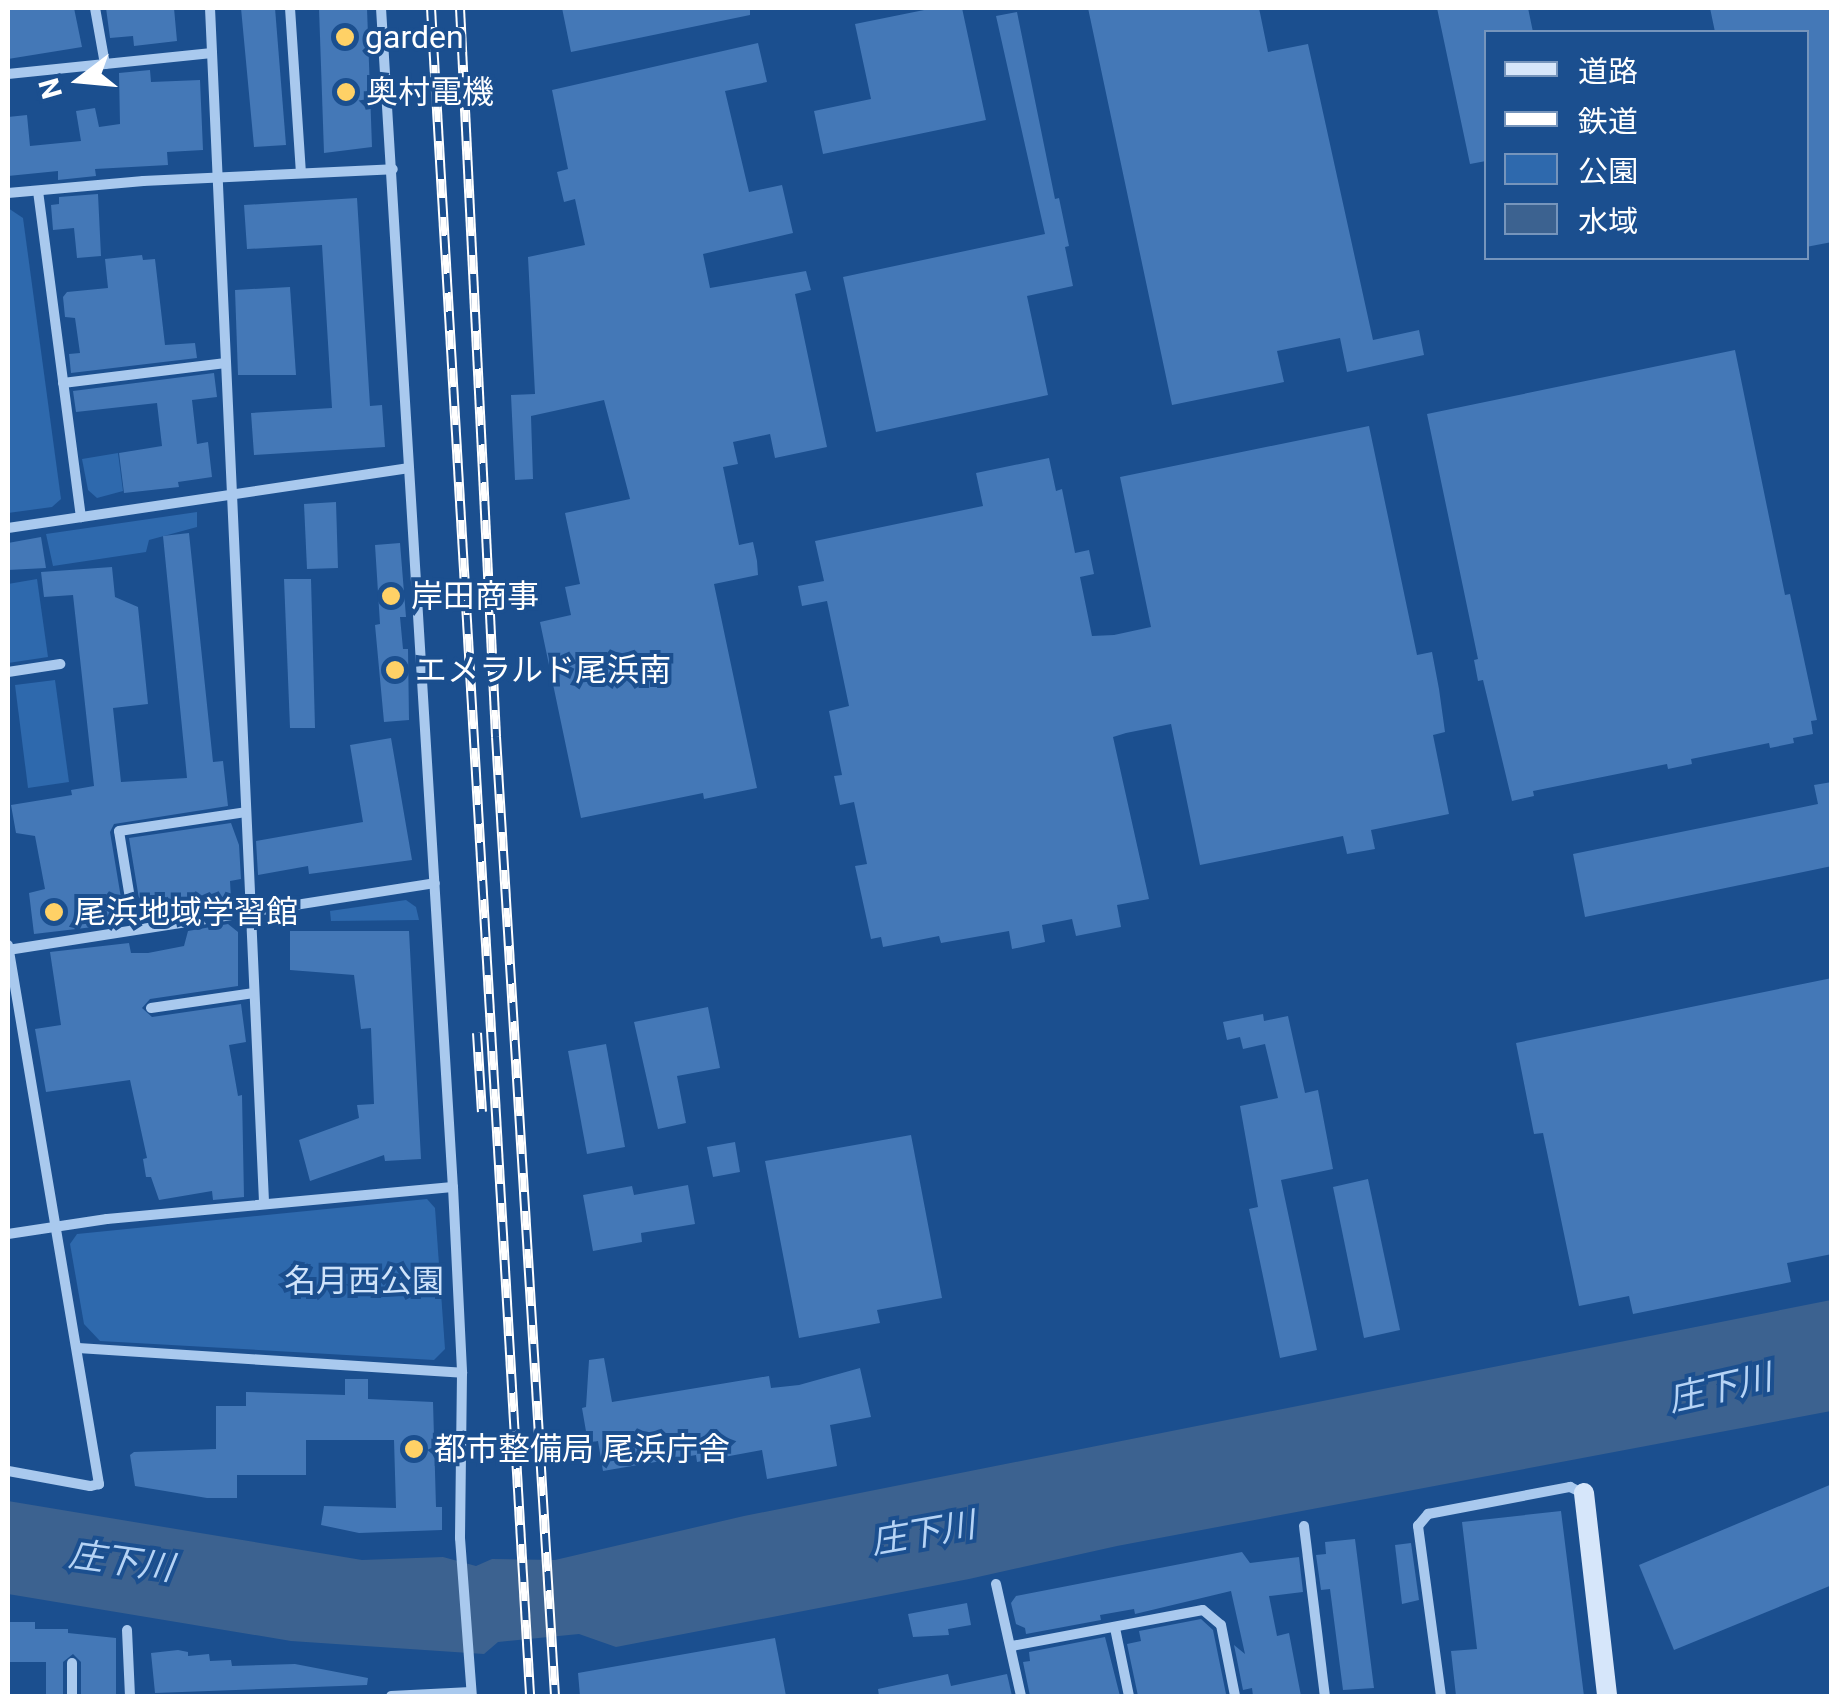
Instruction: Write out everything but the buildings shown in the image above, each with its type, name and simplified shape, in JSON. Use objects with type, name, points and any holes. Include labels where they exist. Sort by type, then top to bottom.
[{"type":"street","points":[[96,8],[106,64]]},
{"type":"street","points":[[210,8],[264,1204]]},
{"type":"street","points":[[290,8],[301,173]]},
{"type":"street","points":[[381,8],[453,1187],[462,1373],[462,1558],[472,1694],[391,1696]]},
{"type":"street","points":[[8,74],[212,53]]},
{"type":"street","points":[[8,193],[217,176],[392,168]]},
{"type":"street","points":[[38,191],[80,517]]},
{"type":"street","points":[[63,383],[226,362]]},
{"type":"street","points":[[8,528],[408,468]]},
{"type":"street","points":[[8,672],[60,664]]},
{"type":"street","points":[[135,929],[118,831],[246,812]]},
{"type":"street","points":[[8,1471],[90,1486],[99,1484],[8,948],[435,883]]},
{"type":"street","points":[[151,1008],[254,993]]},
{"type":"street","points":[[8,1234],[453,1187]]},
{"type":"street","points":[[78,1348],[462,1373]]},
{"type":"street","points":[[1441,1696],[1418,1526],[1428,1514],[1570,1487],[1584,1493],[1607,1696]]},
{"type":"street","points":[[1304,1526],[1325,1696]]},
{"type":"street","points":[[996,1584],[1021,1696]]},
{"type":"street","points":[[1012,1646],[1203,1610],[1221,1625],[1235,1696]]},
{"type":"street","points":[[1115,1628],[1130,1696]]},
{"type":"street","points":[[127,1630],[130,1696]]},
{"type":"street","points":[[72,1663],[72,1696]]},
{"type":"green space","points":[[8,208],[23,218],[61,499],[52,507],[8,513]]},
{"type":"green space","points":[[118,453],[123,491],[97,498],[88,490],[82,459]]},
{"type":"green space","points":[[197,512],[197,527],[149,540],[146,552],[53,566],[46,534]]},
{"type":"green space","points":[[37,579],[48,657],[8,663],[8,584]]},
{"type":"green space","points":[[55,680],[69,782],[28,788],[15,685]]},
{"type":"green space","points":[[406,900],[416,907],[419,920],[331,921],[330,911]]},
{"type":"green space","name":"名月西公園","points":[[427,1199],[435,1208],[445,1349],[434,1360],[100,1341],[84,1324],[70,1244],[77,1234]]},
{"type":"water","name":"庄下川","points":[[1831,1300],[1831,1411],[1117,1546],[969,1579],[616,1647],[579,1634],[498,1642],[484,1654],[291,1641],[8,1594],[8,1501],[362,1560],[443,1557],[476,1566],[492,1559],[555,1560],[744,1516]]},
{"type":"railway","points":[[431,8],[530,1696]]},
{"type":"railway","points":[[460,8],[496,737],[555,1696]]},
{"type":"railway","points":[[477,1033],[482,1112]]},
{"type":"place","name":"garden","points":[[345,37]]},
{"type":"place","name":"奥村電機","points":[[346,92]]},
{"type":"place","name":"岸田商事","points":[[391,596]]},
{"type":"place","name":"エメラルド尾浜南","points":[[395,670]]},
{"type":"place","name":"尾浜地域学習館","points":[[54,912]]},
{"type":"place","name":"都市整備局 尾浜庁舎","points":[[414,1449]]}]
